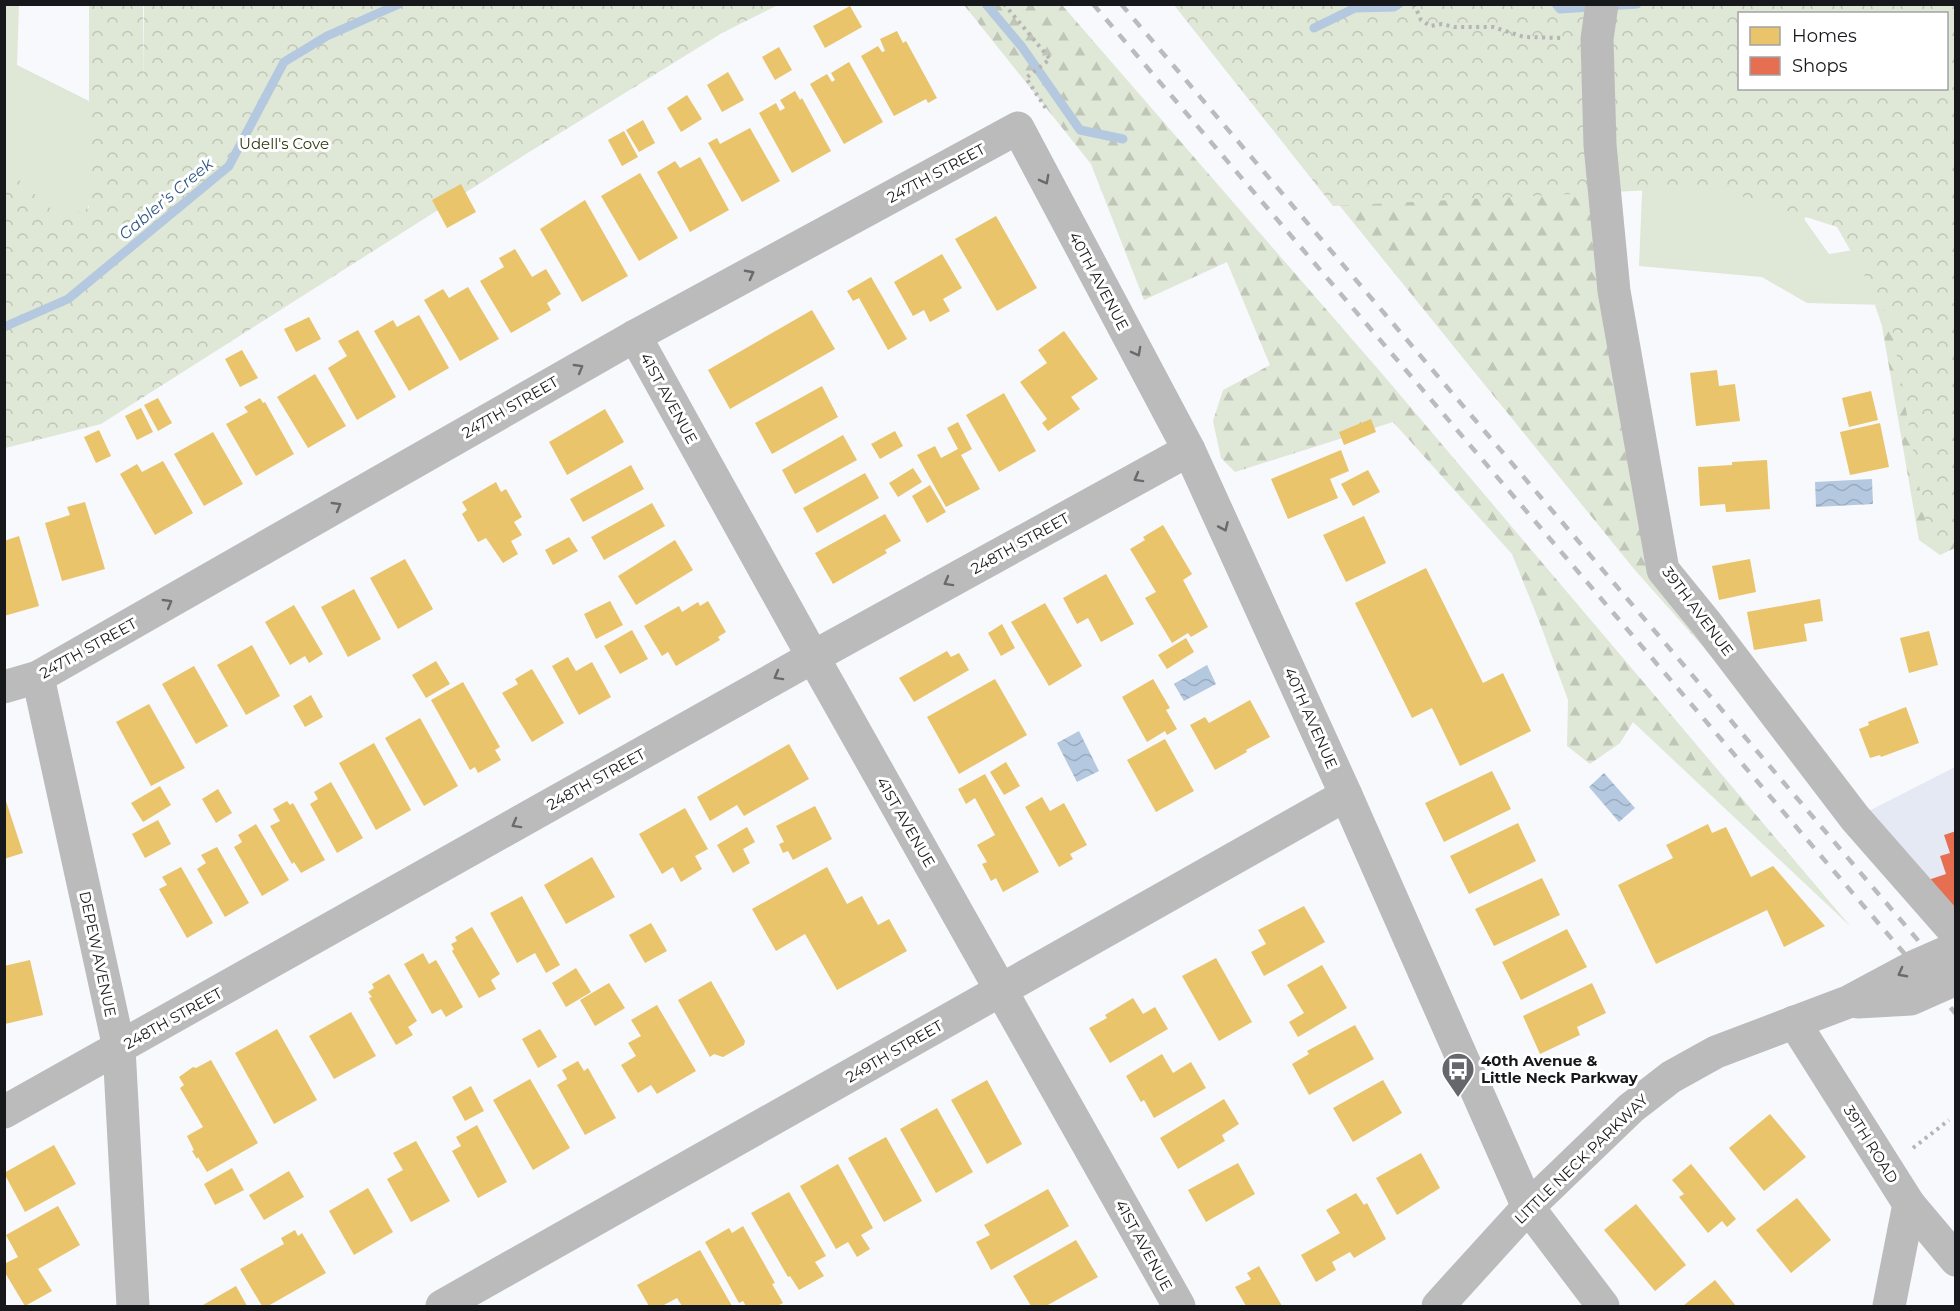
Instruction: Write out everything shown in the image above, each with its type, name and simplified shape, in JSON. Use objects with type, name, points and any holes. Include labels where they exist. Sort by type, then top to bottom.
[{"type":"street","name":"39TH AVENUE","points":[[1599,22],[1600,145],[1614,291],[1663,570],[1855,818],[1956,933]]},
{"type":"street","name":"247TH STREET","points":[[4,687],[38,677],[635,336],[1018,128]]},
{"type":"street","name":"40TH AVENUE","points":[[1018,128],[1189,450],[1346,795],[1528,1207],[1603,1306]]},
{"type":"street","name":"41ST AVENUE","points":[[635,336],[1179,1306]]},
{"type":"street","name":"248TH STREET","points":[[4,1112],[813,657],[1189,450]]},
{"type":"street","name":"DEPEW AVENUE","points":[[38,677],[119,1048],[133,1306]]},
{"type":"street","name":"249TH STREET","points":[[442,1306],[1346,795]]},
{"type":"street","name":"LITTLE NECK PARKWAY","points":[[1438,1306],[1528,1207],[1631,1107],[1671,1077],[1716,1052],[1848,1002],[1915,966],[1956,948]]},
{"type":"street","name":"LITTLE NECK PARKWAY","points":[[1848,1002],[1911,999],[1956,979]]},
{"type":"street","name":"39TH ROAD","points":[[1794,1022],[1909,1204],[1956,1260]]},
{"type":"street","points":[[1890,1306],[1909,1204]]},
{"type":"path","points":[[1004,4],[1050,59],[1026,78]]},
{"type":"path","points":[[1414,4],[1421,20],[1430,26],[1442,24],[1454,27],[1493,27],[1524,37],[1599,22]]},
{"type":"path","points":[[1905,1155],[1949,1120]]},
{"type":"shaded area","points":[[1955,767],[1955,949],[1855,818]]},
{"type":"green space","points":[[4,5],[19,5],[17,65],[101,107],[109,142],[79,236],[5,174]]},
{"type":"green space","name":"Udell's Cove","points":[[89,5],[143,5],[144,87],[144,5],[778,5],[722,33],[526,154],[101,424],[5,448],[4,166],[60,217],[89,208]]},
{"type":"green space","points":[[964,5],[1062,5],[1384,376],[1851,927],[1633,722],[1620,743],[1590,764],[1567,746],[1568,700],[1512,554],[1393,422],[1235,472],[1221,458],[1213,421],[1223,390],[1270,365],[1227,262],[1144,300],[1091,164]]},
{"type":"green space","points":[[1174,5],[1955,5],[1955,535],[1928,538],[1891,322],[1837,227],[1713,187],[1333,206]]},
{"type":"green space","points":[[1177,5],[1592,5],[1663,569],[1855,818],[1634,569]]},
{"type":"green space","points":[[1643,170],[1818,205],[1804,219],[1829,254],[1903,242],[1925,306],[1807,303],[1762,277],[1639,266]]},
{"type":"green space","points":[[1875,305],[1925,306],[1955,311],[1955,548],[1940,555],[1919,540],[1882,326]]},
{"type":"water","points":[[1872,479],[1873,504],[1816,507],[1815,482]]},
{"type":"water","points":[[1207,665],[1216,684],[1184,701],[1174,684]]},
{"type":"water","points":[[1079,731],[1099,771],[1077,782],[1057,743]]},
{"type":"water","points":[[1604,773],[1635,808],[1619,822],[1589,787]]},
{"type":"building: Homes","points":[[850,6],[862,27],[825,48],[813,26]]},
{"type":"building: Homes","points":[[897,31],[903,43],[906,41],[937,98],[928,103],[926,99],[894,116],[861,56],[878,46],[882,52],[885,51],[880,39]]},
{"type":"building: Homes","points":[[779,47],[792,70],[775,80],[762,57]]},
{"type":"building: Homes","points":[[849,62],[883,122],[844,144],[810,84],[827,74],[832,82],[835,80],[831,73]]},
{"type":"building: Homes","points":[[728,72],[744,100],[722,112],[707,85]]},
{"type":"building: Homes","points":[[795,91],[800,100],[802,98],[831,151],[792,173],[759,113],[776,103],[780,111],[785,108],[780,100]]},
{"type":"building: Homes","points":[[687,95],[702,119],[681,132],[667,108]]},
{"type":"building: Homes","points":[[643,120],[655,143],[639,152],[626,130]]},
{"type":"building: Homes","points":[[750,128],[780,181],[742,202],[708,143],[717,138],[720,144]]},
{"type":"building: Homes","points":[[624,131],[638,157],[622,166],[608,140]]},
{"type":"building: Homes","points":[[700,157],[729,210],[690,232],[657,172],[675,161],[680,168]]},
{"type":"building: Homes","points":[[640,173],[678,238],[639,261],[601,196]]},
{"type":"building: Homes","points":[[461,184],[476,212],[447,228],[432,200]]},
{"type":"building: Homes","points":[[585,200],[628,276],[582,302],[540,229]]},
{"type":"building: Homes","points":[[996,216],[1037,288],[997,311],[955,239]]},
{"type":"building: Homes","points":[[515,249],[532,277],[546,269],[561,294],[547,303],[551,310],[511,333],[480,281],[504,267],[499,258]]},
{"type":"building: Homes","points":[[942,254],[962,288],[943,299],[950,311],[930,322],[924,310],[913,316],[894,282]]},
{"type":"building: Homes","points":[[871,277],[907,339],[888,350],[859,298],[853,301],[847,291]]},
{"type":"building: Homes","points":[[468,287],[499,339],[460,361],[424,300],[443,289],[449,298]]},
{"type":"building: Homes","points":[[812,310],[835,349],[730,409],[708,370]]},
{"type":"building: Homes","points":[[419,315],[449,368],[409,391],[374,331],[393,320],[397,327]]},
{"type":"building: Homes","points":[[309,317],[321,339],[296,352],[284,329]]},
{"type":"building: Homes","points":[[358,330],[396,397],[357,420],[328,368],[347,356],[338,341]]},
{"type":"building: Homes","points":[[1064,331],[1098,379],[1071,397],[1080,409],[1048,431],[1042,423],[1047,419],[1020,382],[1047,363],[1038,350]]},
{"type":"building: Homes","points":[[242,350],[258,378],[240,387],[225,359]]},
{"type":"building: Homes","points":[[1717,370],[1719,386],[1735,384],[1740,421],[1696,426],[1690,373]]},
{"type":"building: Homes","points":[[315,374],[346,426],[308,448],[277,397]]},
{"type":"building: Homes","points":[[822,386],[838,417],[772,454],[755,423]]},
{"type":"building: Homes","points":[[1871,391],[1878,420],[1849,427],[1842,398]]},
{"type":"building: Homes","points":[[1004,393],[1036,451],[999,472],[966,415]]},
{"type":"building: Homes","points":[[158,398],[172,423],[158,431],[144,405]]},
{"type":"building: Homes","points":[[260,398],[263,403],[265,402],[294,454],[256,476],[226,424],[248,412],[244,407]]},
{"type":"building: Homes","points":[[141,408],[153,432],[137,440],[125,416]]},
{"type":"building: Homes","points":[[605,409],[624,442],[567,475],[549,442]]},
{"type":"building: Homes","points":[[1371,419],[1376,432],[1344,445],[1339,432]]},
{"type":"building: Homes","points":[[958,422],[972,449],[961,455],[980,489],[946,507],[917,455],[935,446],[941,458],[958,449],[947,428]]},
{"type":"building: Homes","points":[[1880,423],[1889,467],[1850,475],[1840,432]]},
{"type":"building: Homes","points":[[99,430],[111,456],[96,463],[84,437]]},
{"type":"building: Homes","points":[[895,431],[903,446],[880,459],[871,444]]},
{"type":"building: Homes","points":[[213,432],[243,484],[204,506],[174,454]]},
{"type":"building: Homes","points":[[843,435],[857,460],[795,494],[782,470]]},
{"type":"building: Homes","points":[[1341,450],[1349,471],[1330,479],[1338,498],[1288,519],[1271,479]]},
{"type":"building: Homes","points":[[1767,460],[1770,509],[1726,512],[1725,504],[1700,506],[1698,467]]},
{"type":"building: Homes","points":[[163,461],[193,513],[155,535],[120,474],[137,464],[142,472]]},
{"type":"building: Homes","points":[[631,465],[644,489],[583,522],[570,499]]},
{"type":"building: Homes","points":[[913,468],[922,482],[898,497],[889,483]]},
{"type":"building: Homes","points":[[1368,470],[1380,492],[1353,506],[1341,484]]},
{"type":"building: Homes","points":[[865,473],[879,498],[817,533],[803,508]]},
{"type":"building: Homes","points":[[496,482],[501,492],[506,489],[522,517],[514,522],[522,535],[511,541],[518,554],[503,563],[486,538],[478,542],[462,514],[467,510],[462,502]]},
{"type":"building: Homes","points":[[930,485],[946,512],[927,523],[912,496]]},
{"type":"building: Homes","points":[[85,502],[105,569],[62,581],[45,523],[70,515],[67,507]]},
{"type":"building: Homes","points":[[652,503],[665,526],[604,560],[591,537]]},
{"type":"building: Homes","points":[[885,514],[901,541],[885,550],[887,553],[833,584],[815,553]]},
{"type":"building: Homes","points":[[1364,516],[1386,563],[1346,582],[1323,535]]},
{"type":"building: Homes","points":[[1163,525],[1192,574],[1183,580],[1208,627],[1191,637],[1188,633],[1172,643],[1145,598],[1156,592],[1130,549],[1145,540],[1143,537]]},
{"type":"building: Homes","points":[[19,536],[39,606],[4,616],[4,541]]},
{"type":"building: Homes","points":[[569,537],[578,551],[553,565],[545,550]]},
{"type":"building: Homes","points":[[675,540],[693,570],[636,605],[618,576]]},
{"type":"building: Homes","points":[[405,559],[433,609],[398,629],[370,578]]},
{"type":"building: Homes","points":[[1750,559],[1756,592],[1719,600],[1712,566]]},
{"type":"building: Homes","points":[[1426,568],[1483,683],[1503,673],[1531,731],[1460,766],[1432,708],[1412,718],[1355,603]]},
{"type":"building: Homes","points":[[1106,574],[1134,624],[1101,642],[1088,618],[1077,624],[1063,598]]},
{"type":"building: Homes","points":[[354,589],[381,639],[348,657],[321,607]]},
{"type":"building: Homes","points":[[1820,599],[1823,621],[1804,624],[1807,641],[1754,650],[1747,612]]},
{"type":"building: Homes","points":[[610,601],[623,625],[596,639],[584,614]]},
{"type":"building: Homes","points":[[708,601],[726,632],[718,637],[720,640],[676,666],[668,652],[662,656],[644,626],[679,606],[682,612],[698,602],[700,606]]},
{"type":"building: Homes","points":[[1045,603],[1082,666],[1049,686],[1011,622]]},
{"type":"building: Homes","points":[[294,605],[323,654],[309,663],[305,656],[290,665],[265,622]]},
{"type":"building: Homes","points":[[1002,624],[1015,648],[1001,656],[988,633]]},
{"type":"building: Homes","points":[[632,630],[648,659],[620,674],[604,646]]},
{"type":"building: Homes","points":[[1929,631],[1938,665],[1909,673],[1900,638]]},
{"type":"building: Homes","points":[[1186,638],[1194,652],[1167,669],[1158,655]]},
{"type":"building: Homes","points":[[252,645],[280,696],[246,715],[217,665]]},
{"type":"building: Homes","points":[[947,651],[951,657],[959,653],[969,670],[914,702],[899,678]]},
{"type":"building: Homes","points":[[568,657],[576,671],[592,662],[611,697],[579,715],[552,666]]},
{"type":"building: Homes","points":[[436,661],[450,684],[426,698],[412,675]]},
{"type":"building: Homes","points":[[194,666],[228,726],[196,744],[162,684]]},
{"type":"building: Homes","points":[[532,669],[564,723],[532,742],[502,693],[518,684],[515,679]]},
{"type":"building: Homes","points":[[995,679],[1027,735],[959,774],[927,717]]},
{"type":"building: Homes","points":[[1153,679],[1170,708],[1166,710],[1177,729],[1167,735],[1165,731],[1147,742],[1122,697]]},
{"type":"building: Homes","points":[[463,682],[500,747],[495,750],[501,760],[478,773],[475,767],[470,770],[431,700]]},
{"type":"building: Homes","points":[[311,695],[323,717],[305,727],[293,706]]},
{"type":"building: Homes","points":[[1250,700],[1270,737],[1215,770],[1190,725],[1205,717],[1209,723]]},
{"type":"building: Homes","points":[[149,704],[185,768],[151,786],[116,722]]},
{"type":"building: Homes","points":[[1906,707],[1919,743],[1881,757],[1880,755],[1870,758],[1859,729],[1869,725],[1868,722]]},
{"type":"building: Homes","points":[[420,718],[458,786],[424,806],[385,738]]},
{"type":"building: Homes","points":[[1165,739],[1194,791],[1156,812],[1127,760]]},
{"type":"building: Homes","points":[[374,743],[411,810],[376,830],[339,763]]},
{"type":"building: Homes","points":[[789,744],[809,779],[744,816],[737,805],[710,821],[697,797]]},
{"type":"building: Homes","points":[[1006,762],[1020,786],[1004,795],[990,772]]},
{"type":"building: Homes","points":[[1492,771],[1511,809],[1444,842],[1425,803]]},
{"type":"building: Homes","points":[[985,774],[1039,872],[1003,892],[996,878],[991,881],[982,864],[987,862],[977,845],[995,835],[975,798],[966,804],[958,789]]},
{"type":"building: Homes","points":[[331,782],[363,838],[337,853],[310,804],[318,799],[314,792]]},
{"type":"building: Homes","points":[[160,786],[171,805],[143,822],[131,803]]},
{"type":"building: Homes","points":[[218,789],[232,813],[216,823],[202,799]]},
{"type":"building: Homes","points":[[4,795],[23,853],[4,859]]},
{"type":"building: Homes","points":[[1042,797],[1050,811],[1064,803],[1087,845],[1070,854],[1073,859],[1059,867],[1025,807]]},
{"type":"building: Homes","points":[[287,801],[290,805],[293,803],[325,860],[301,873],[294,862],[292,864],[270,826],[280,821],[273,809]]},
{"type":"building: Homes","points":[[815,806],[832,839],[793,860],[788,851],[783,853],[779,844],[784,842],[776,826]]},
{"type":"building: Homes","points":[[685,808],[708,849],[695,856],[702,869],[681,882],[673,867],[662,874],[639,834]]},
{"type":"building: Homes","points":[[158,820],[171,844],[145,858],[132,834]]},
{"type":"building: Homes","points":[[1518,823],[1536,861],[1469,894],[1450,856]]},
{"type":"building: Homes","points":[[256,824],[289,880],[262,896],[234,847],[242,842],[238,835]]},
{"type":"building: Homes","points":[[1708,824],[1712,833],[1726,827],[1751,877],[1773,866],[1825,926],[1784,947],[1767,910],[1656,964],[1618,885],[1673,858],[1666,845]]},
{"type":"building: Homes","points":[[747,827],[755,842],[743,849],[750,863],[733,873],[717,845]]},
{"type":"building: Homes","points":[[217,847],[249,903],[225,917],[197,869],[206,863],[201,855]]},
{"type":"building: Homes","points":[[592,857],[615,897],[566,924],[544,885]]},
{"type":"building: Homes","points":[[181,867],[213,923],[187,938],[159,889],[167,885],[162,877]]},
{"type":"building: Homes","points":[[827,867],[847,904],[862,896],[878,925],[889,919],[907,951],[837,990],[805,934],[776,951],[752,909]]},
{"type":"building: Homes","points":[[1542,878],[1560,915],[1494,946],[1475,909]]},
{"type":"building: Homes","points":[[522,896],[560,965],[546,973],[535,953],[517,963],[490,913]]},
{"type":"building: Homes","points":[[1304,906],[1325,942],[1264,976],[1251,952],[1266,944],[1258,930]]},
{"type":"building: Homes","points":[[651,923],[667,951],[645,963],[629,935]]},
{"type":"building: Homes","points":[[472,927],[500,974],[491,980],[496,989],[479,998],[452,951],[454,949],[451,944],[457,941],[455,937]]},
{"type":"building: Homes","points":[[1567,929],[1587,967],[1521,1000],[1502,962]]},
{"type":"building: Homes","points":[[423,953],[429,964],[436,960],[463,1007],[446,1017],[441,1009],[432,1014],[404,964]]},
{"type":"building: Homes","points":[[1216,958],[1252,1022],[1219,1041],[1182,976]]},
{"type":"building: Homes","points":[[30,960],[43,1015],[5,1024],[4,966]]},
{"type":"building: Homes","points":[[1322,965],[1347,1008],[1298,1037],[1289,1022],[1304,1013],[1287,985]]},
{"type":"building: Homes","points":[[576,968],[591,992],[566,1007],[552,983]]},
{"type":"building: Homes","points":[[389,974],[417,1021],[408,1027],[413,1035],[396,1045],[369,998],[372,997],[368,992],[374,988],[372,984]]},
{"type":"building: Homes","points":[[711,981],[745,1041],[744,1045],[723,1057],[714,1054],[710,1057],[678,1000]]},
{"type":"building: Homes","points":[[609,983],[625,1008],[595,1026],[580,1000]]},
{"type":"building: Homes","points":[[1592,983],[1606,1013],[1577,1027],[1580,1035],[1540,1054],[1523,1016]]},
{"type":"building: Homes","points":[[1133,998],[1143,1014],[1155,1007],[1168,1029],[1110,1063],[1089,1028],[1107,1018],[1105,1015]]},
{"type":"building: Homes","points":[[657,1005],[696,1071],[657,1094],[651,1085],[638,1093],[621,1065],[636,1056],[628,1043],[641,1036],[631,1020]]},
{"type":"building: Homes","points":[[351,1012],[376,1056],[334,1079],[309,1036]]},
{"type":"building: Homes","points":[[1355,1025],[1374,1059],[1309,1095],[1292,1064],[1309,1054],[1307,1051]]},
{"type":"building: Homes","points":[[277,1029],[317,1100],[274,1124],[235,1053]]},
{"type":"building: Homes","points":[[540,1029],[557,1057],[538,1068],[522,1039]]},
{"type":"building: Homes","points":[[1162,1054],[1173,1073],[1191,1062],[1206,1088],[1154,1118],[1144,1100],[1141,1102],[1126,1076]]},
{"type":"building: Homes","points":[[211,1060],[258,1143],[207,1172],[192,1151],[194,1150],[187,1136],[203,1127],[180,1088],[184,1085],[179,1077],[193,1067],[196,1068]]},
{"type":"building: Homes","points":[[578,1061],[584,1071],[588,1068],[616,1118],[585,1135],[557,1085],[567,1079],[562,1070]]},
{"type":"building: Homes","points":[[530,1079],[570,1148],[533,1170],[493,1100]]},
{"type":"building: Homes","points":[[987,1080],[1022,1144],[987,1164],[951,1100]]},
{"type":"building: Homes","points":[[1383,1080],[1402,1113],[1353,1142],[1333,1108]]},
{"type":"building: Homes","points":[[471,1086],[484,1111],[465,1121],[452,1097]]},
{"type":"building: Homes","points":[[1224,1099],[1239,1124],[1222,1135],[1225,1141],[1178,1169],[1160,1138]]},
{"type":"building: Homes","points":[[937,1108],[973,1172],[936,1193],[900,1129]]},
{"type":"building: Homes","points":[[1770,1114],[1806,1157],[1764,1191],[1729,1148]]},
{"type":"building: Homes","points":[[477,1125],[507,1182],[478,1198],[452,1151],[461,1146],[456,1137]]},
{"type":"building: Homes","points":[[886,1137],[922,1201],[884,1222],[848,1158]]},
{"type":"building: Homes","points":[[416,1141],[450,1201],[411,1222],[387,1179],[403,1170],[393,1153]]},
{"type":"building: Homes","points":[[54,1145],[76,1184],[25,1212],[4,1173]]},
{"type":"building: Homes","points":[[1421,1153],[1440,1188],[1397,1215],[1376,1178]]},
{"type":"building: Homes","points":[[1238,1163],[1255,1194],[1206,1222],[1188,1190]]},
{"type":"building: Homes","points":[[838,1164],[873,1228],[861,1235],[870,1249],[857,1257],[848,1242],[836,1249],[800,1186]]},
{"type":"building: Homes","points":[[1691,1164],[1736,1219],[1727,1227],[1722,1221],[1708,1233],[1679,1197],[1684,1194],[1672,1180]]},
{"type":"building: Homes","points":[[232,1168],[244,1190],[215,1205],[204,1184]]},
{"type":"building: Homes","points":[[289,1171],[304,1197],[264,1220],[249,1195]]},
{"type":"building: Homes","points":[[368,1188],[393,1232],[354,1255],[329,1211]]},
{"type":"building: Homes","points":[[1048,1189],[1069,1226],[991,1270],[976,1242],[990,1235],[984,1225]]},
{"type":"building: Homes","points":[[789,1192],[826,1256],[815,1262],[824,1276],[799,1290],[790,1276],[788,1277],[751,1213]]},
{"type":"building: Homes","points":[[1356,1193],[1364,1205],[1367,1203],[1386,1239],[1354,1258],[1350,1252],[1332,1262],[1336,1270],[1316,1282],[1301,1255],[1340,1233],[1326,1210]]},
{"type":"building: Homes","points":[[1797,1198],[1831,1240],[1791,1273],[1756,1230]]},
{"type":"building: Homes","points":[[1636,1204],[1686,1265],[1655,1291],[1604,1230]]},
{"type":"building: Homes","points":[[58,1206],[80,1245],[38,1269],[52,1291],[25,1306],[4,1271],[4,1264],[18,1257],[6,1235]]},
{"type":"building: Homes","points":[[743,1226],[775,1283],[772,1284],[783,1303],[777,1306],[746,1306],[743,1301],[739,1303],[705,1242],[729,1228],[732,1233]]},
{"type":"building: Homes","points":[[295,1230],[298,1236],[302,1233],[326,1273],[268,1306],[262,1306],[240,1269],[284,1244],[281,1238]]},
{"type":"building: Homes","points":[[1076,1240],[1098,1277],[1046,1306],[1031,1306],[1013,1276]]},
{"type":"building: Homes","points":[[700,1250],[732,1306],[682,1306],[677,1298],[662,1306],[649,1306],[637,1285]]},
{"type":"building: Homes","points":[[1259,1266],[1282,1306],[1246,1306],[1235,1287],[1251,1279],[1247,1273]]},
{"type":"building: Homes","points":[[1715,1280],[1736,1306],[1683,1306]]},
{"type":"building: Homes","points":[[236,1286],[247,1306],[203,1305]]},
{"type":"building: Shops","points":[[1956,831],[1956,909],[1928,880],[1946,874],[1940,856],[1950,853],[1944,835]]},
{"type":"waterway","name":"Gabler’s Creek","points":[[4,327],[68,299],[229,166],[284,62],[327,36],[399,4]]},
{"type":"waterway","name":"Gabler’s Creek","points":[[986,4],[1022,47],[1080,130],[1123,139]]},
{"type":"waterway","name":"Gabler’s Creek","points":[[1314,28],[1355,8],[1394,7],[1399,4]]},
{"type":"waterway","name":"Gabler’s Creek","points":[[1556,4],[1560,9],[1637,4]]},
{"type":"railway","points":[[1093,4],[1956,1014]]},
{"type":"railway","points":[[1121,4],[1956,985]]},
{"type":"place","name":"40th Avenue & Little Neck Parkway","points":[[1458,1098]]}]
